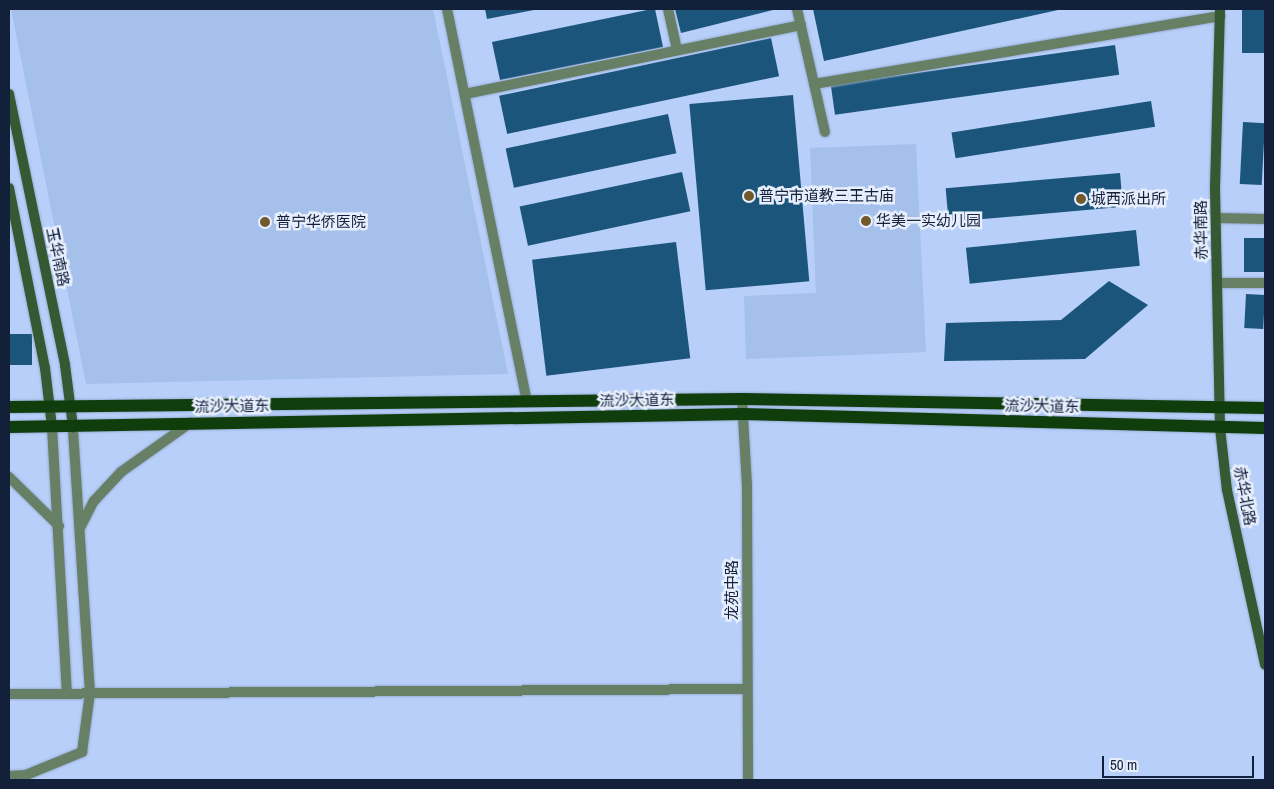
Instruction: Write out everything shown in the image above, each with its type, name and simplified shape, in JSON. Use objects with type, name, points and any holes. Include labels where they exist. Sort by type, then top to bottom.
[{"type":"main road","name":"赤华南路","points":[[1220,13],[1216,218],[1219,409],[1222,450]]},
{"type":"main road","name":"玉华南路","points":[[9,94],[72,407],[73,428]]},
{"type":"main road","points":[[9,188],[51,407],[52,427]]},
{"type":"main road","name":"流沙大道东","points":[[9,408],[742,399],[1219,409],[1265,408]]},
{"type":"main road","name":"流沙大道东","points":[[9,427],[73,428],[190,423],[743,414],[1265,428]]},
{"type":"main road","name":"赤华北路","points":[[1222,450],[1265,665]]},
{"type":"street","points":[[447,9],[527,402]]},
{"type":"street","points":[[668,9],[677,50]]},
{"type":"street","points":[[797,9],[825,132]]},
{"type":"street","points":[[814,84],[1220,13]]},
{"type":"street","points":[[465,94],[801,25]]},
{"type":"street","points":[[1216,218],[1265,219]]},
{"type":"street","points":[[1217,283],[1265,283]]},
{"type":"street","name":"龙苑中路","points":[[742,399],[747,485],[748,780]]},
{"type":"street","points":[[81,526],[94,501],[121,472],[190,423]]},
{"type":"street","points":[[52,427],[67,694]]},
{"type":"street","points":[[9,776],[26,775],[82,752],[90,693],[81,526],[73,428]]},
{"type":"street","points":[[9,477],[59,526]]},
{"type":"street","points":[[9,694],[748,689]]},
{"type":"shaded area","name":"普宁华侨医院","points":[[11,9],[433,9],[508,374],[86,384]]},
{"type":"shaded area","name":"华美一实幼儿园","points":[[916,144],[926,352],[746,359],[744,296],[816,293],[810,148]]},
{"type":"building","points":[[485,9],[534,9],[534,10],[487,19]]},
{"type":"building","points":[[655,9],[663,47],[500,80],[492,42]]},
{"type":"building","points":[[675,9],[777,9],[681,33]]},
{"type":"building","points":[[813,9],[1058,9],[1058,10],[824,61]]},
{"type":"building","points":[[1242,9],[1265,9],[1265,53],[1242,53]]},
{"type":"building","points":[[771,38],[779,76],[507,134],[499,96]]},
{"type":"building","points":[[1115,45],[1119,75],[835,115],[831,85]]},
{"type":"building","name":"普宁市道教三王古庙","points":[[793,95],[809,281],[706,290],[689,104]]},
{"type":"building","points":[[1151,101],[1155,127],[956,158],[951,133]]},
{"type":"building","points":[[668,114],[676,153],[514,188],[506,149]]},
{"type":"building","points":[[1243,122],[1265,123],[1262,185],[1240,184]]},
{"type":"building","points":[[682,172],[690,211],[528,246],[520,207]]},
{"type":"building","points":[[1120,173],[1123,207],[949,222],[946,188]]},
{"type":"building","points":[[1136,230],[1140,266],[970,284],[966,248]]},
{"type":"building","points":[[1244,238],[1265,238],[1265,272],[1244,272]]},
{"type":"building","points":[[676,242],[690,358],[546,376],[532,260]]},
{"type":"building","points":[[1109,281],[1148,305],[1085,359],[944,361],[946,323],[1061,320]]},
{"type":"building","points":[[1246,294],[1265,295],[1263,329],[1244,328]]},
{"type":"building","points":[[9,334],[32,334],[32,365],[9,365]]},
{"type":"place","name":"普宁市道教三王古庙","points":[[749,196]]},
{"type":"place","name":"城西派出所","points":[[1081,199]]},
{"type":"place","name":"华美一实幼儿园","points":[[866,221]]},
{"type":"place","name":"普宁华侨医院","points":[[265,222]]}]
